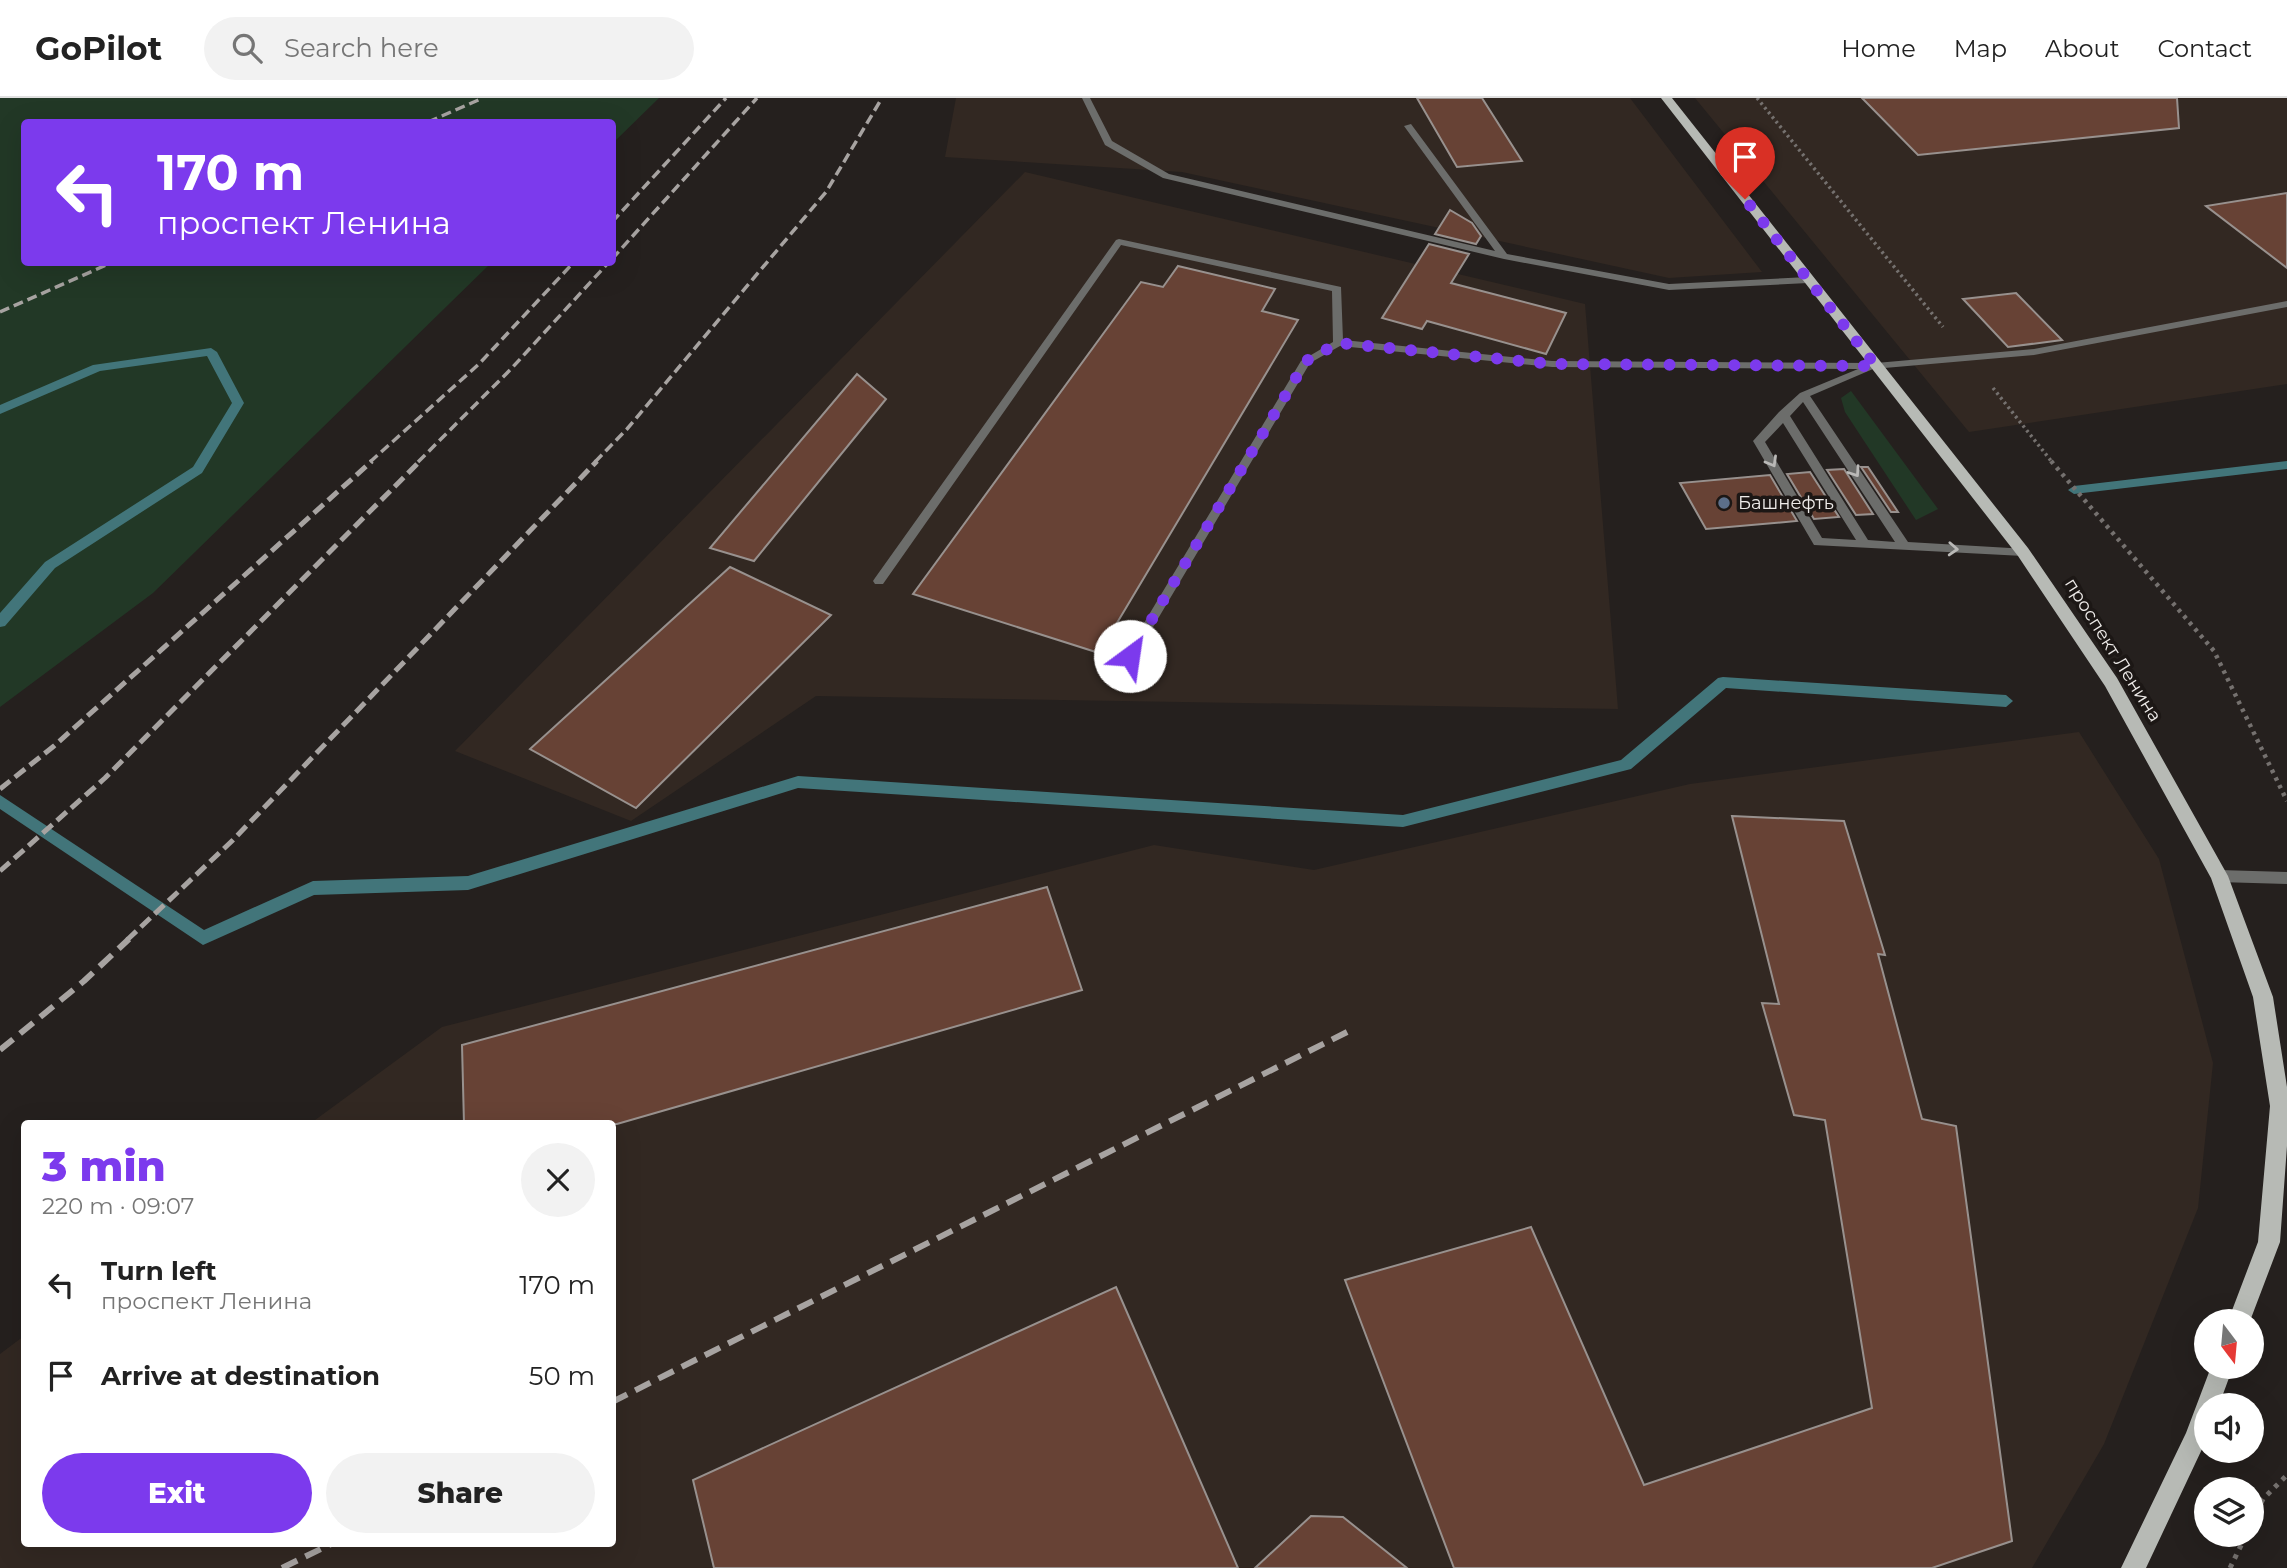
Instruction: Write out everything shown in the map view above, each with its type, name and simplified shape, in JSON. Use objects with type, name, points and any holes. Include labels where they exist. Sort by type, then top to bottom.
[{"type":"main road","name":"проспект Ленина","points":[[1666,98],[2023,552],[2110,682],[2219,876],[2263,997],[2280,1106],[2269,1241],[2244,1309]]},
{"type":"main road","points":[[2133,1568],[2194,1441]]},
{"type":"lane","points":[[1086,98],[1108,144],[1166,176],[1504,256],[1669,287],[1808,280]]},
{"type":"lane","points":[[1408,126],[1504,256]]},
{"type":"lane","points":[[879,580],[1119,242],[1337,289],[1338,343]]},
{"type":"lane","points":[[1130,656],[1306,361],[1338,343],[1552,364],[1876,366],[2034,352],[2287,304]]},
{"type":"lane","points":[[1876,366],[1804,395],[1759,442],[1818,542],[2023,552]]},
{"type":"lane","points":[[1804,395],[1905,547]]},
{"type":"lane","points":[[1783,414],[1865,545]]},
{"type":"lane","points":[[2219,876],[2287,878]]},
{"type":"path","points":[[1757,98],[2074,490],[2214,651],[2287,801]]},
{"type":"path","points":[[2264,1498],[2287,1475]]},
{"type":"path","points":[[2230,1568],[2240,1547]]},
{"type":"shaded area","points":[[956,98],[1630,98],[1762,272],[1669,278],[1182,172],[945,157]]},
{"type":"shaded area","points":[[1695,98],[2287,98],[2287,384],[1969,432]]},
{"type":"shaded area","points":[[1025,172],[1585,304],[1618,709],[816,696],[631,821],[455,751]]},
{"type":"shaded area","points":[[2079,732],[2159,859],[2213,1063],[2198,1208],[2104,1444],[2032,1568],[0,1568],[0,1354],[21,1338],[21,1547],[616,1547],[616,1120],[315,1120],[442,1027],[1154,845],[1314,870],[1690,784]]},
{"type":"green space","points":[[0,98],[659,98],[616,140],[616,119],[21,119],[21,266],[488,266],[153,593],[0,707]]},
{"type":"green space","points":[[1851,391],[1938,509],[1916,520],[1845,412],[1841,398]]},
{"type":"building","points":[[1417,98],[1482,98],[1522,161],[1457,167]]},
{"type":"building","points":[[1862,98],[2177,98],[2179,128],[1918,155]]},
{"type":"building","points":[[2287,193],[2287,268],[2206,206]]},
{"type":"building","points":[[1450,210],[1472,223],[1481,236],[1476,244],[1435,234]]},
{"type":"building","points":[[1429,244],[1469,254],[1451,283],[1566,313],[1546,354],[1427,321],[1422,329],[1382,318]]},
{"type":"building","points":[[1178,266],[1275,289],[1262,311],[1298,320],[1099,653],[913,594],[1141,282],[1163,287]]},
{"type":"building","points":[[2016,293],[2062,340],[2008,347],[1963,299]]},
{"type":"building","points":[[857,374],[886,399],[754,561],[710,548]]},
{"type":"building","points":[[1861,467],[1868,467],[1898,512],[1891,512]]},
{"type":"building","points":[[1844,469],[1873,514],[1856,515],[1827,470]]},
{"type":"building","points":[[1810,472],[1839,517],[1814,519],[1787,474]]},
{"type":"building","name":"Башнефть","points":[[1770,475],[1797,521],[1706,529],[1680,483]]},
{"type":"building","points":[[730,567],[831,615],[636,808],[530,749]]},
{"type":"building","points":[[1732,816],[1844,821],[1885,955],[1878,954],[1922,1119],[1956,1126],[2012,1541],[1932,1568],[1454,1568],[1345,1280],[1531,1227],[1644,1485],[1872,1408],[1825,1120],[1794,1115],[1762,1003],[1779,1004]]},
{"type":"building","points":[[1047,887],[1082,990],[617,1124],[616,1120],[464,1120],[462,1045]]},
{"type":"building","points":[[1116,1287],[1238,1568],[714,1568],[693,1480]]},
{"type":"building","points":[[1311,1516],[1343,1517],[1407,1568],[1255,1568]]},
{"type":"waterway","points":[[0,410],[97,368],[211,352],[238,403],[198,470],[50,565],[0,622]]},
{"type":"waterway","points":[[2074,490],[2287,465]]},
{"type":"waterway","points":[[0,801],[203,938],[313,888],[468,883],[798,782],[1403,821],[1626,765],[1723,682],[2006,701]]},
{"type":"railway","points":[[435,119],[483,98]]},
{"type":"railway","points":[[616,218],[726,98]]},
{"type":"railway","points":[[616,255],[757,98]]},
{"type":"railway","points":[[595,462],[627,429],[826,192],[882,98]]},
{"type":"railway","points":[[0,312],[104,266]]},
{"type":"railway","points":[[370,462],[479,364],[570,266]]},
{"type":"railway","points":[[418,462],[511,369],[605,266]]},
{"type":"railway","points":[[0,789],[54,746],[372,461]]},
{"type":"railway","points":[[0,871],[105,778],[420,461]]},
{"type":"railway","points":[[127,940],[233,840],[597,461]]},
{"type":"railway","points":[[0,1050],[84,981],[129,939]]},
{"type":"railway","points":[[616,1400],[1349,1031]]},
{"type":"railway","points":[[282,1568],[325,1547]]},
{"type":"place","name":"Башнефть","points":[[1724,503]]},
{"type":"route","points":[[1130,656],[1306,361],[1338,343],[1552,364],[1876,366],[1745,199]]}]
